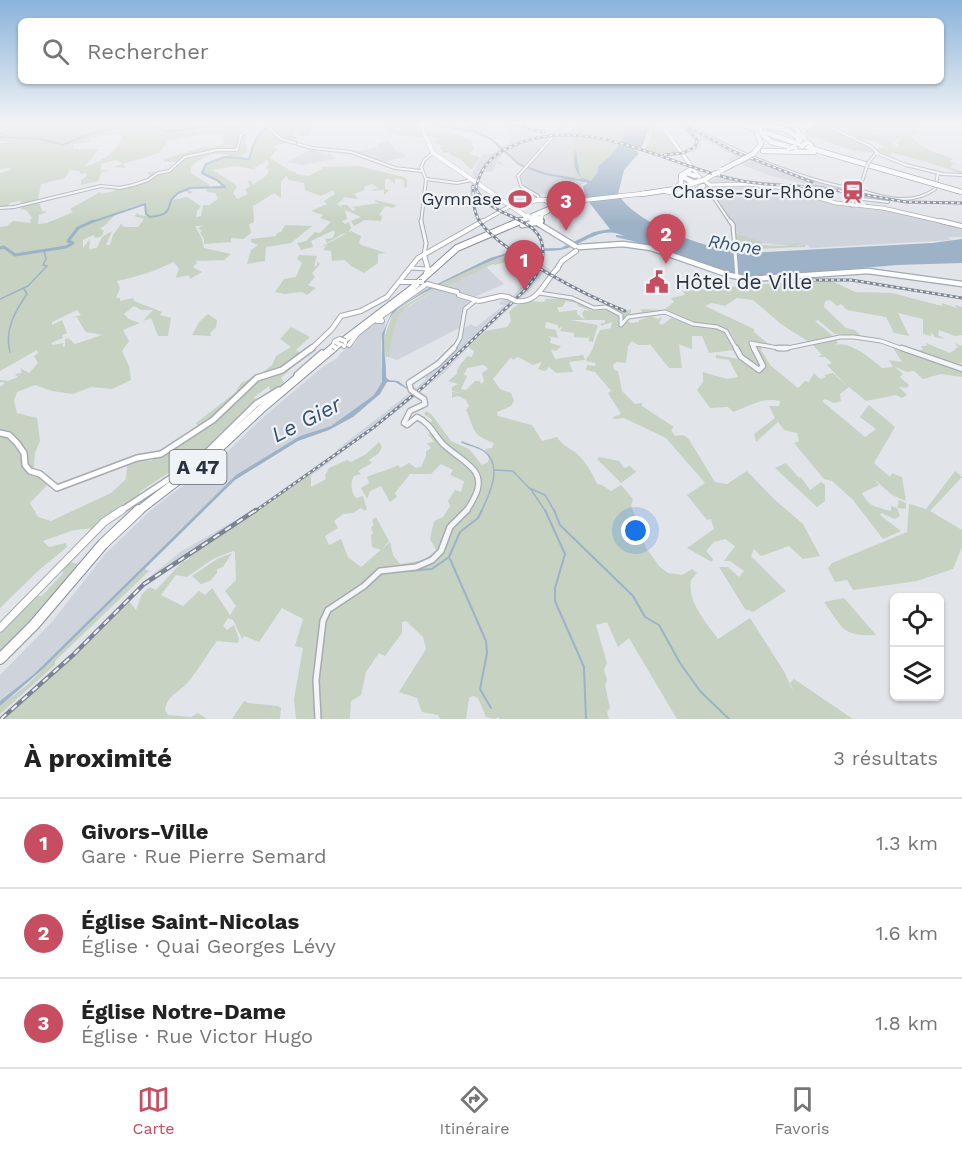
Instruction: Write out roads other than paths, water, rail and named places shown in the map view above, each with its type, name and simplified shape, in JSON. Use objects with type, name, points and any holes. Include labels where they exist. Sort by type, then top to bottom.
[{"type":"highway","name":"A 47","points":[[626,195],[691,184],[748,157]]},
{"type":"highway","points":[[838,157],[866,164]]},
{"type":"highway","points":[[842,157],[934,184]]},
{"type":"highway","points":[[843,157],[962,191]]},
{"type":"highway","points":[[844,157],[850,159]]},
{"type":"highway","points":[[675,188],[680,185],[680,176],[685,173],[702,180]]},
{"type":"highway","name":"A 47","points":[[0,661],[34,626],[103,544],[127,520],[219,449],[261,409],[353,331],[379,317],[453,251],[562,204],[675,188],[702,180]]},
{"type":"highway","points":[[691,184],[681,188],[680,192],[690,195],[702,180]]},
{"type":"highway","points":[[642,194],[668,191],[689,195],[702,180]]},
{"type":"highway","points":[[540,200],[562,204]]},
{"type":"highway","points":[[540,200],[549,205],[547,210]]},
{"type":"highway","name":"A 47","points":[[495,232],[562,204]]},
{"type":"highway","points":[[528,217],[544,213],[562,204]]},
{"type":"highway","points":[[495,232],[509,224]]},
{"type":"highway","points":[[339,344],[379,317]]},
{"type":"main road","points":[[438,157],[508,205],[576,247],[636,245],[662,250],[729,275],[754,279],[876,271],[962,284]]},
{"type":"main road","points":[[685,157],[702,180],[779,187],[853,206],[882,208],[962,226]]},
{"type":"main road","points":[[528,217],[532,202],[540,200]]},
{"type":"main road","points":[[0,433],[9,435],[17,443],[24,453],[25,465],[30,471],[40,474],[57,488],[137,458],[160,454],[213,420],[257,378],[278,372],[309,351],[332,329],[341,316],[373,305],[387,297],[410,268],[424,255],[508,205]]},
{"type":"main road","points":[[853,206],[872,208]]},
{"type":"main road","points":[[509,224],[528,217]]},
{"type":"main road","points":[[400,282],[423,283],[476,300],[508,297],[516,301],[526,301],[539,293],[548,277],[576,247]]},
{"type":"main road","points":[[0,628],[104,522],[201,458],[256,404],[285,386],[312,360],[357,334],[417,291],[429,269],[424,255]]},
{"type":"street","points":[[0,208],[16,207],[101,186],[120,188],[133,185],[148,180],[158,173],[169,171],[187,157]]},
{"type":"street","points":[[364,157],[393,167],[421,170]]},
{"type":"street","points":[[424,255],[426,243],[421,227],[426,180],[421,170],[424,160],[428,157]]},
{"type":"street","points":[[536,157],[518,176],[521,186],[540,200]]},
{"type":"street","points":[[751,157],[809,178],[861,190],[888,200]]},
{"type":"street","points":[[861,190],[866,164],[872,157]]},
{"type":"street","points":[[884,157],[907,166],[962,175]]},
{"type":"street","points":[[853,206],[854,198],[905,200],[924,197],[935,188],[939,173]]},
{"type":"street","points":[[426,180],[457,183],[472,180]]},
{"type":"street","points":[[702,180],[732,224],[737,276]]},
{"type":"street","points":[[882,208],[888,200]]},
{"type":"street","points":[[410,268],[429,269]]},
{"type":"street","points":[[539,293],[573,298],[595,308],[605,307],[613,310],[621,316],[622,325],[628,317],[656,316],[665,312],[699,325],[717,327],[729,333],[741,357],[759,370],[763,368],[751,343],[781,349],[847,336],[881,341],[962,369]]},
{"type":"street","points":[[318,719],[316,680],[323,621],[328,610],[364,586],[380,571],[414,567],[432,560],[440,553],[450,527],[469,508],[480,486],[478,478],[466,462],[443,444],[426,421],[417,417],[407,425],[404,423],[410,412],[425,404],[424,399],[411,390],[410,383],[429,372],[456,346],[465,309],[476,300]]},
{"type":"water","points":[[574,157],[577,157],[580,177],[575,165]]},
{"type":"water","points":[[608,157],[636,157],[624,170],[618,194],[628,206],[641,216],[677,235],[734,251],[749,253],[932,243],[962,239],[962,263],[897,265],[757,277],[739,275],[704,265],[616,237],[616,235],[624,236],[615,233],[607,233],[560,250],[514,253],[469,270],[400,308],[392,315],[388,323],[384,338],[386,377],[389,380],[398,381],[414,393],[395,382],[387,382],[380,394],[353,417],[329,430],[298,441],[235,480],[43,669],[0,706],[0,701],[34,674],[236,475],[300,436],[331,426],[374,395],[382,382],[382,334],[392,312],[425,290],[490,258],[521,249],[561,248],[594,232],[610,229],[585,197],[583,186],[588,183],[570,179],[582,179],[580,177],[591,181],[598,172],[598,166]]},
{"type":"waterway","points":[[89,223],[145,204],[146,214],[150,217],[159,216],[167,211],[171,200],[178,193],[190,188],[225,187],[217,180],[202,173],[206,164],[225,157],[249,159],[250,157]]},
{"type":"waterway","points":[[511,157],[520,165],[546,174],[574,179]]},
{"type":"waterway","points":[[0,248],[4,247],[15,255],[66,247],[73,243],[68,241],[78,228],[93,221]]},
{"type":"waterway","points":[[0,299],[28,286],[47,266],[43,265],[46,259],[44,250]]},
{"type":"waterway","points":[[10,352],[8,336],[18,307],[27,294],[24,289]]},
{"type":"waterway","points":[[462,442],[484,451],[493,464],[493,481],[481,512]]},
{"type":"waterway","points":[[494,470],[513,471],[530,489]]},
{"type":"waterway","points":[[530,489],[545,495],[554,511]]},
{"type":"waterway","points":[[530,489],[546,512]]},
{"type":"waterway","points":[[554,511],[560,525],[633,596],[645,617],[659,625],[680,663],[700,691],[729,719]]},
{"type":"waterway","points":[[406,571],[432,569],[449,557],[460,532],[478,518],[481,512]]},
{"type":"waterway","points":[[546,512],[565,554],[555,588],[555,601],[584,667],[586,719]]},
{"type":"waterway","points":[[450,559],[486,641],[487,653],[480,689],[491,708]]},
{"type":"waterway","points":[[378,576],[383,573]]},
{"type":"railway","points":[[494,157],[483,170],[476,189],[493,207],[535,231],[541,240],[543,253],[540,268]]},
{"type":"railway","points":[[662,157],[740,181],[821,188]]},
{"type":"railway","points":[[747,157],[812,182]]},
{"type":"railway","points":[[473,186],[473,200],[480,222],[507,247],[540,268]]},
{"type":"railway","points":[[816,187],[821,188]]},
{"type":"railway","points":[[821,188],[846,192]]},
{"type":"railway","points":[[838,190],[906,202],[962,203]]},
{"type":"railway","points":[[254,512],[373,428],[423,387],[525,290],[540,268]]},
{"type":"railway","points":[[540,268],[590,296],[625,311]]},
{"type":"railway","points":[[813,280],[851,280],[962,298]]},
{"type":"railway","points":[[1,719],[73,655],[144,584],[256,510]]},
{"type":"place","name":"Chasse-sur-Rhône","points":[[853,192]]},
{"type":"place","name":"Gymnase","points":[[520,199]]},
{"type":"place","name":"Église Notre-Dame","points":[[566,231]]},
{"type":"place","name":"Église Saint-Nicolas","points":[[666,264]]},
{"type":"place","name":"Hôtel de Ville","points":[[657,282]]},
{"type":"place","name":"Givors-Ville","points":[[524,290]]},
{"type":"water label","name":"Rhone","points":[[735,245]]},
{"type":"water label","name":"Le Gier","points":[[306,419]]}]
